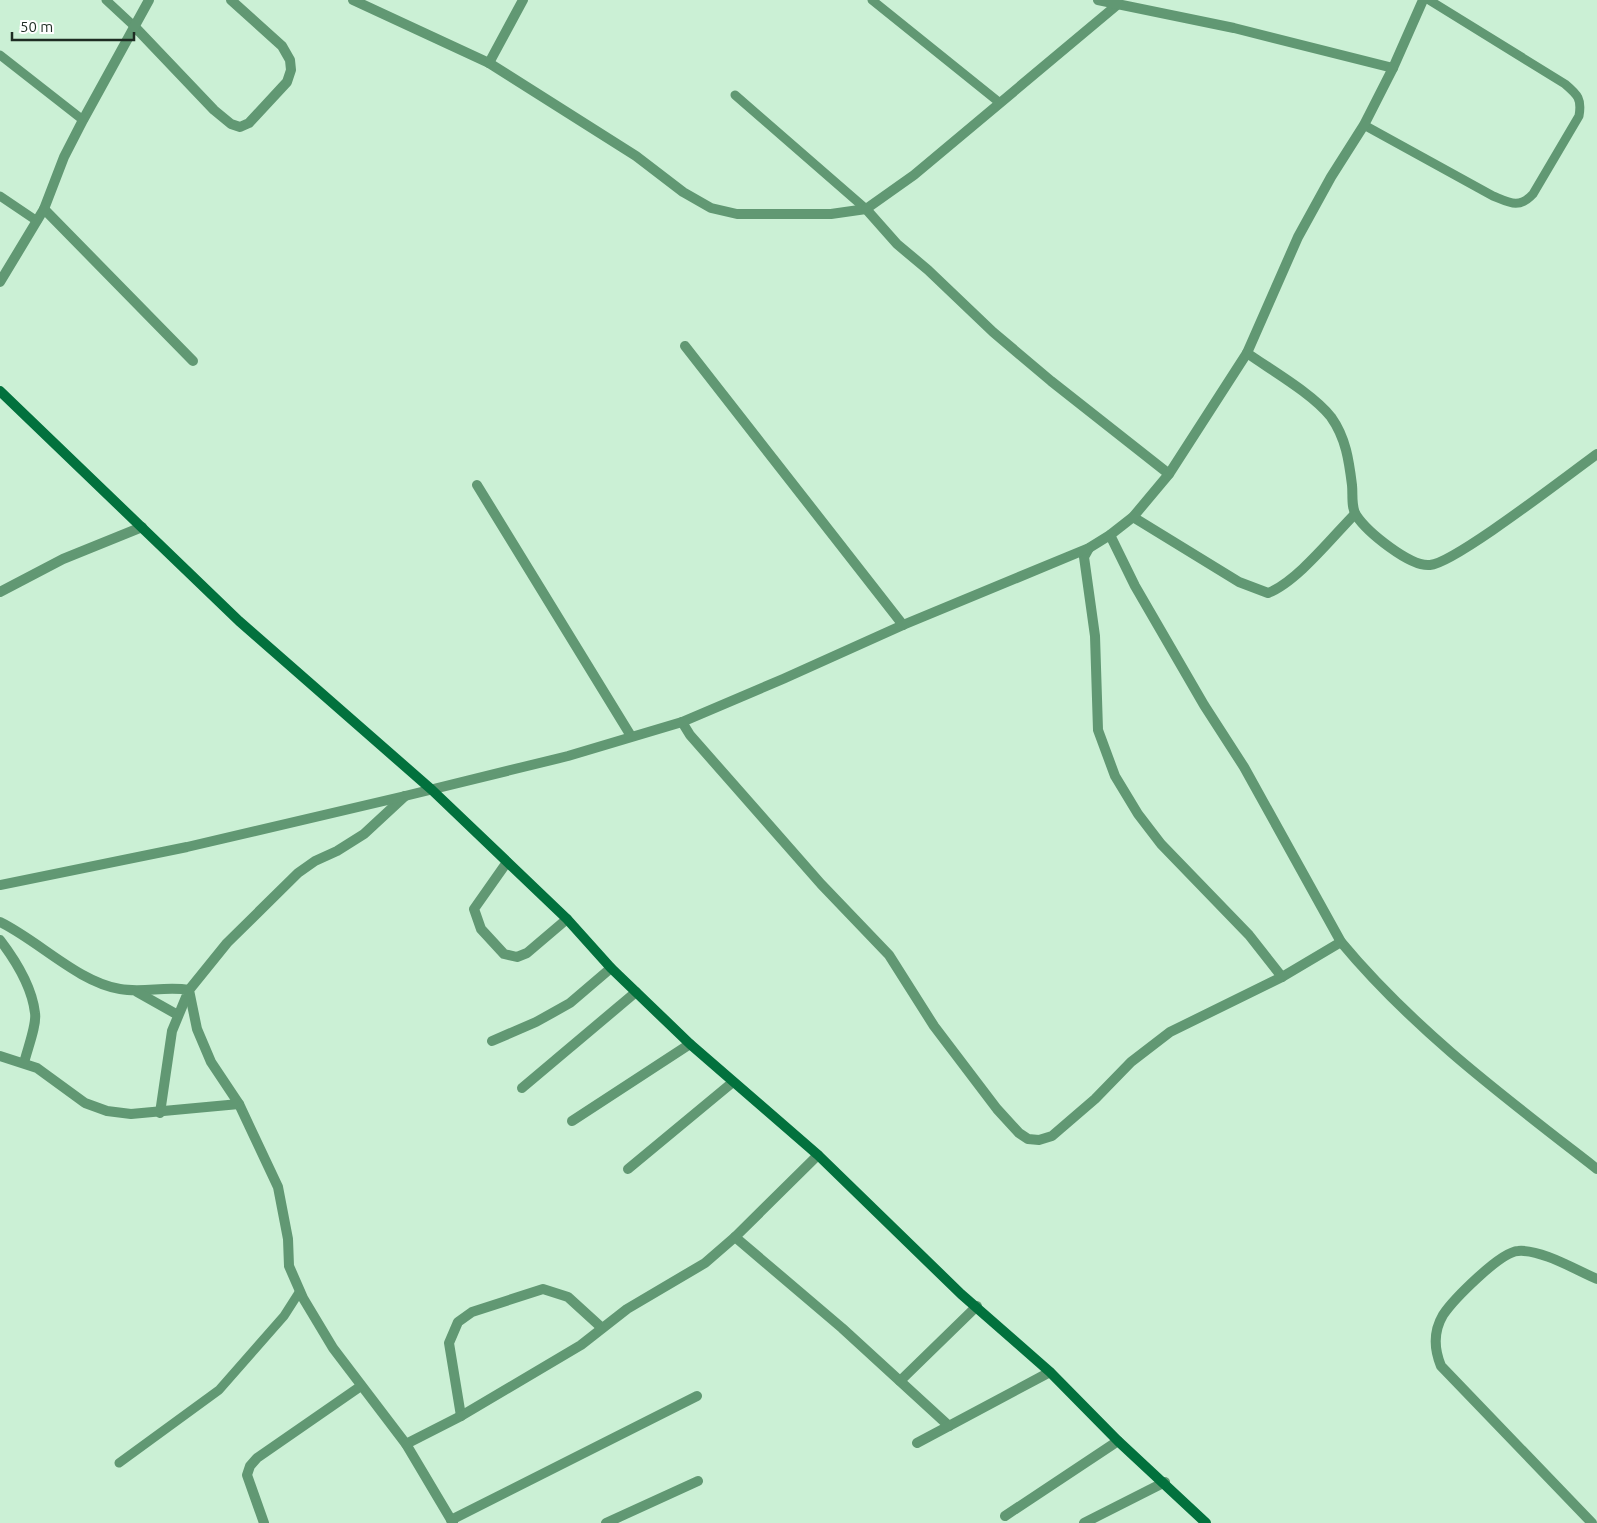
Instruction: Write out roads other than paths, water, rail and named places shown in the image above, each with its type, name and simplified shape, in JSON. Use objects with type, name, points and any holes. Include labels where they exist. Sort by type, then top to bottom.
[{"type":"main road","points":[[0,391],[239,621],[432,790],[567,919],[611,968],[690,1044],[818,1155],[960,1294],[977,1306],[1050,1372],[1118,1441],[1165,1482],[1203,1522]]},
{"type":"street","points":[[0,282],[44,209],[64,157],[149,0]]},
{"type":"street","points":[[134,26],[214,110],[231,124],[240,126],[249,123],[287,82],[291,70],[290,60],[282,46],[231,0]]},
{"type":"street","points":[[353,0],[489,63],[636,156],[683,192],[711,208],[737,214],[831,214],[866,209],[914,175],[1117,5]]},
{"type":"street","points":[[489,63],[523,0]]},
{"type":"street","points":[[1098,0],[1234,28],[1393,68]]},
{"type":"street","points":[[0,885],[187,847],[432,790],[568,756],[682,722],[903,625],[1089,548],[1110,536],[1132,517],[1168,474],[1246,353],[1298,237],[1331,178],[1364,125],[1393,68],[1423,0]]},
{"type":"street","points":[[44,209],[194,362]]},
{"type":"street","points":[[866,209],[897,244],[928,270],[993,332],[1051,381],[1168,474]]},
{"type":"street","points":[[685,346],[903,625]]},
{"type":"street","points":[[1246,353],[1299,390],[1330,416],[1346,446],[1355,514],[1365,526],[1408,560],[1423,565],[1442,562],[1597,454]]},
{"type":"street","points":[[477,485],[631,736]]},
{"type":"street","points":[[1132,517],[1239,582],[1268,593],[1278,589],[1293,577],[1355,514]]},
{"type":"street","points":[[0,592],[63,559],[142,527]]},
{"type":"street","points":[[1110,536],[1135,586],[1204,705],[1244,767],[1341,942],[1398,1002],[1473,1071],[1597,1168]]},
{"type":"street","points":[[1089,548],[1084,557],[1095,636],[1098,730],[1115,776],[1138,814],[1161,844],[1249,935],[1282,977]]},
{"type":"street","points":[[682,722],[695,742],[821,884],[889,955],[934,1026],[997,1109],[1018,1133],[1028,1139],[1039,1140],[1052,1136],[1095,1099],[1131,1062],[1170,1032],[1282,977],[1341,942]]},
{"type":"street","points":[[160,1112],[167,1050],[178,1015],[189,990],[227,943],[298,873],[315,861],[337,851],[364,834],[405,796]]},
{"type":"street","points":[[507,862],[474,909],[481,929],[504,954],[517,957],[527,953],[567,919]]},
{"type":"street","points":[[0,922],[92,980],[119,989],[172,987],[189,990]]},
{"type":"street","points":[[0,940],[10,953],[27,985],[36,1015],[24,1063]]},
{"type":"street","points":[[492,1040],[536,1022],[570,1003],[611,968]]},
{"type":"street","points":[[132,990],[146,995],[178,1015]]},
{"type":"street","points":[[189,990],[200,1037],[211,1062],[239,1104],[278,1186],[288,1239],[289,1266],[300,1291],[333,1348],[406,1444],[452,1521],[697,1396]]},
{"type":"street","points":[[522,1088],[636,992]]},
{"type":"street","points":[[572,1121],[690,1044]]},
{"type":"street","points":[[0,1056],[24,1063],[54,1080],[85,1103],[107,1111],[130,1114],[239,1104]]},
{"type":"street","points":[[628,1168],[732,1082]]},
{"type":"street","points":[[406,1444],[461,1416],[581,1345],[628,1309],[705,1263],[735,1237],[818,1155]]},
{"type":"street","points":[[735,1237],[949,1426]]},
{"type":"street","points":[[1592,1523],[1441,1366],[1434,1350],[1443,1316],[1491,1264],[1503,1256],[1518,1251],[1542,1255],[1597,1279]]},
{"type":"street","points":[[461,1416],[449,1343],[458,1322],[472,1312],[543,1289],[568,1297],[602,1328]]},
{"type":"street","points":[[900,1382],[977,1306]]},
{"type":"street","points":[[917,1443],[1050,1372]]},
{"type":"street","points":[[264,1523],[247,1476],[250,1466],[257,1458],[361,1386]]},
{"type":"street","points":[[1005,1516],[1118,1441]]},
{"type":"street","points":[[606,1523],[698,1481]]},
{"type":"street","points":[[1084,1523],[1165,1482]]},
{"type":"lane","points":[[106,0],[134,26]]},
{"type":"lane","points":[[872,0],[1000,103]]},
{"type":"lane","points":[[1364,125],[1493,196],[1512,204],[1525,202],[1534,194],[1579,116],[1581,104],[1576,93],[1565,84],[1429,0]]},
{"type":"lane","points":[[0,55],[83,120]]},
{"type":"lane","points":[[735,95],[866,209]]},
{"type":"lane","points":[[0,196],[37,221]]},
{"type":"lane","points":[[119,1462],[219,1390],[284,1316],[300,1291]]}]
